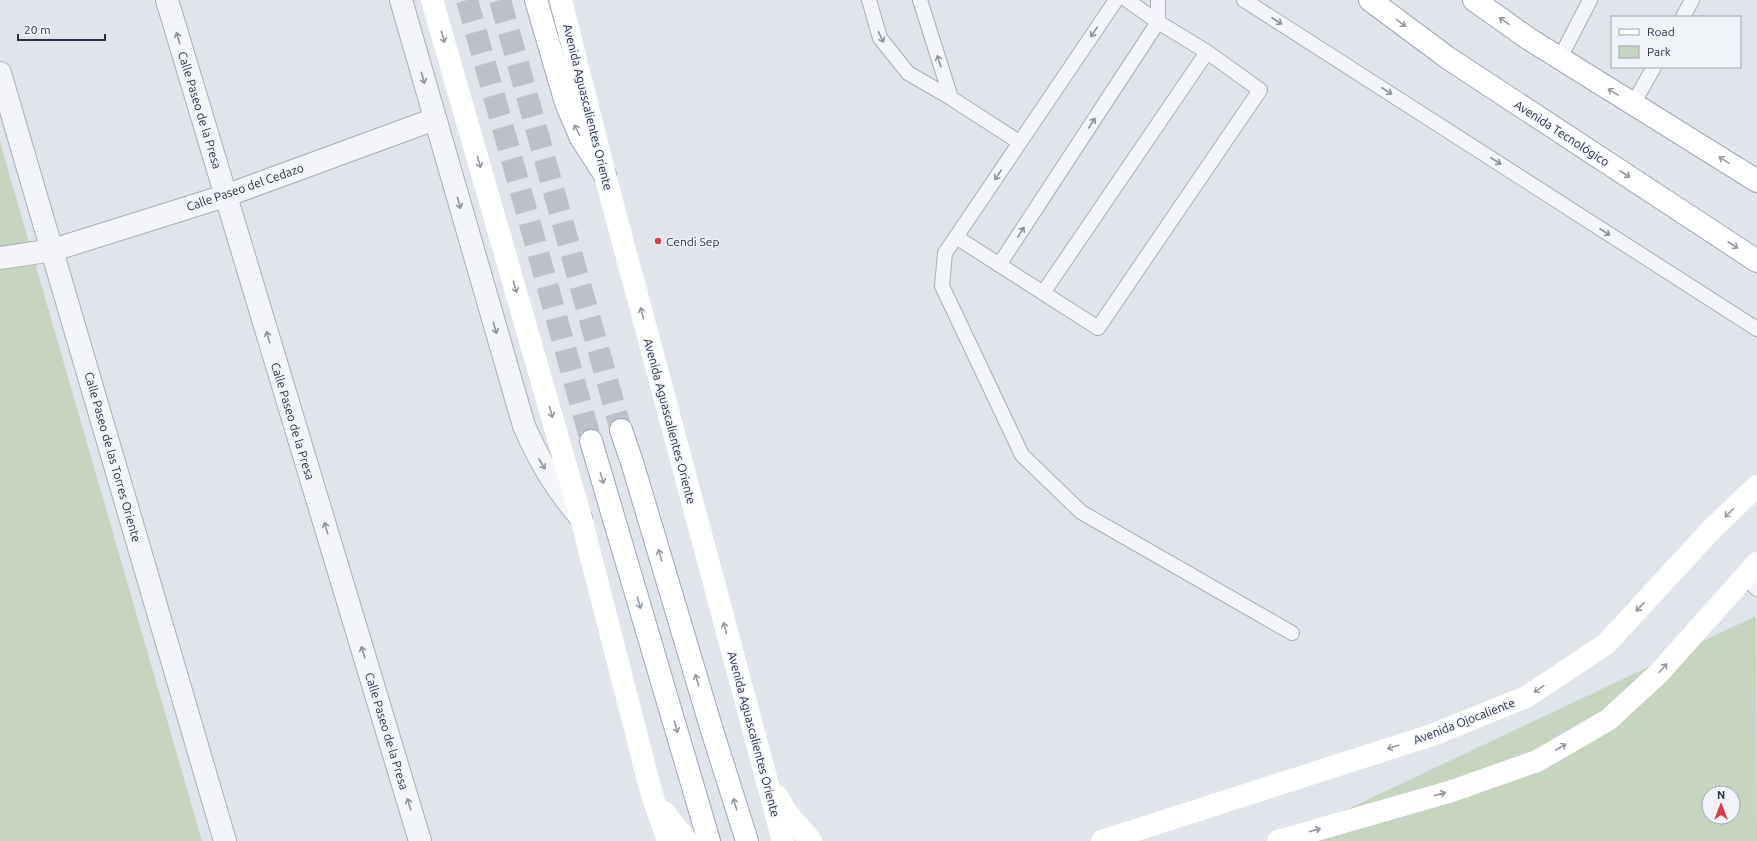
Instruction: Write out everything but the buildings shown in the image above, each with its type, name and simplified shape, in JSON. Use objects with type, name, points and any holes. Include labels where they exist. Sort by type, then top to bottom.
[{"type":"main road","points":[[432,0],[581,518],[652,795],[668,841]]},
{"type":"main road","points":[[536,0],[566,103],[581,138],[605,175]]},
{"type":"main road","name":"Avenida Aguascalientes Oriente","points":[[561,0],[605,175],[764,772],[780,838]]},
{"type":"main road","name":"Avenida Tecnológico","points":[[1370,0],[1448,58],[1757,261]]},
{"type":"main road","points":[[1474,0],[1529,39],[1757,181]]},
{"type":"main road","points":[[621,430],[747,841]]},
{"type":"main road","points":[[591,441],[709,841]]},
{"type":"main road","name":"Avenida Ojocaliente","points":[[1102,841],[1435,734],[1526,697],[1606,644],[1712,530],[1757,486]]},
{"type":"main road","points":[[1278,841],[1452,791],[1537,761],[1608,720],[1659,673],[1753,576]]},
{"type":"main road","points":[[764,772],[787,813],[811,841]]},
{"type":"main road","points":[[652,795],[687,841]]},
{"type":"street","name":"Calle Paseo de la Presa","points":[[167,0],[420,841]]},
{"type":"street","points":[[401,0],[524,426],[538,457],[551,479],[581,518]]},
{"type":"street","name":"Calle Paseo de las Torres Oriente","points":[[0,73],[225,841]]},
{"type":"street","name":"Calle Paseo del Cedazo","points":[[0,258],[53,250],[225,196],[435,119]]},
{"type":"lane","points":[[869,0],[880,38],[908,73],[951,98],[1019,142]]},
{"type":"lane","points":[[920,0],[951,98]]},
{"type":"lane","points":[[1116,0],[945,253],[942,286],[1022,455],[1081,512],[1292,633]]},
{"type":"lane","points":[[956,237],[1098,328],[1260,90],[1207,52],[1158,22],[1127,0]]},
{"type":"lane","points":[[999,265],[1158,22],[1158,0]]},
{"type":"lane","points":[[1244,0],[1757,329]]},
{"type":"lane","points":[[1560,58],[1590,0]]},
{"type":"lane","points":[[1684,16],[1692,0]]},
{"type":"lane","points":[[1043,293],[1207,52]]},
{"type":"lane","points":[[1633,104],[1653,68]]},
{"type":"green space","points":[[0,142],[202,841],[0,841]]},
{"type":"green space","points":[[1756,616],[1757,841],[1280,841]]},
{"type":"tunnel","points":[[467,0],[591,441]]},
{"type":"tunnel","points":[[500,0],[621,430]]},
{"type":"place","name":"Cendi Sep","points":[[658,241]]}]
